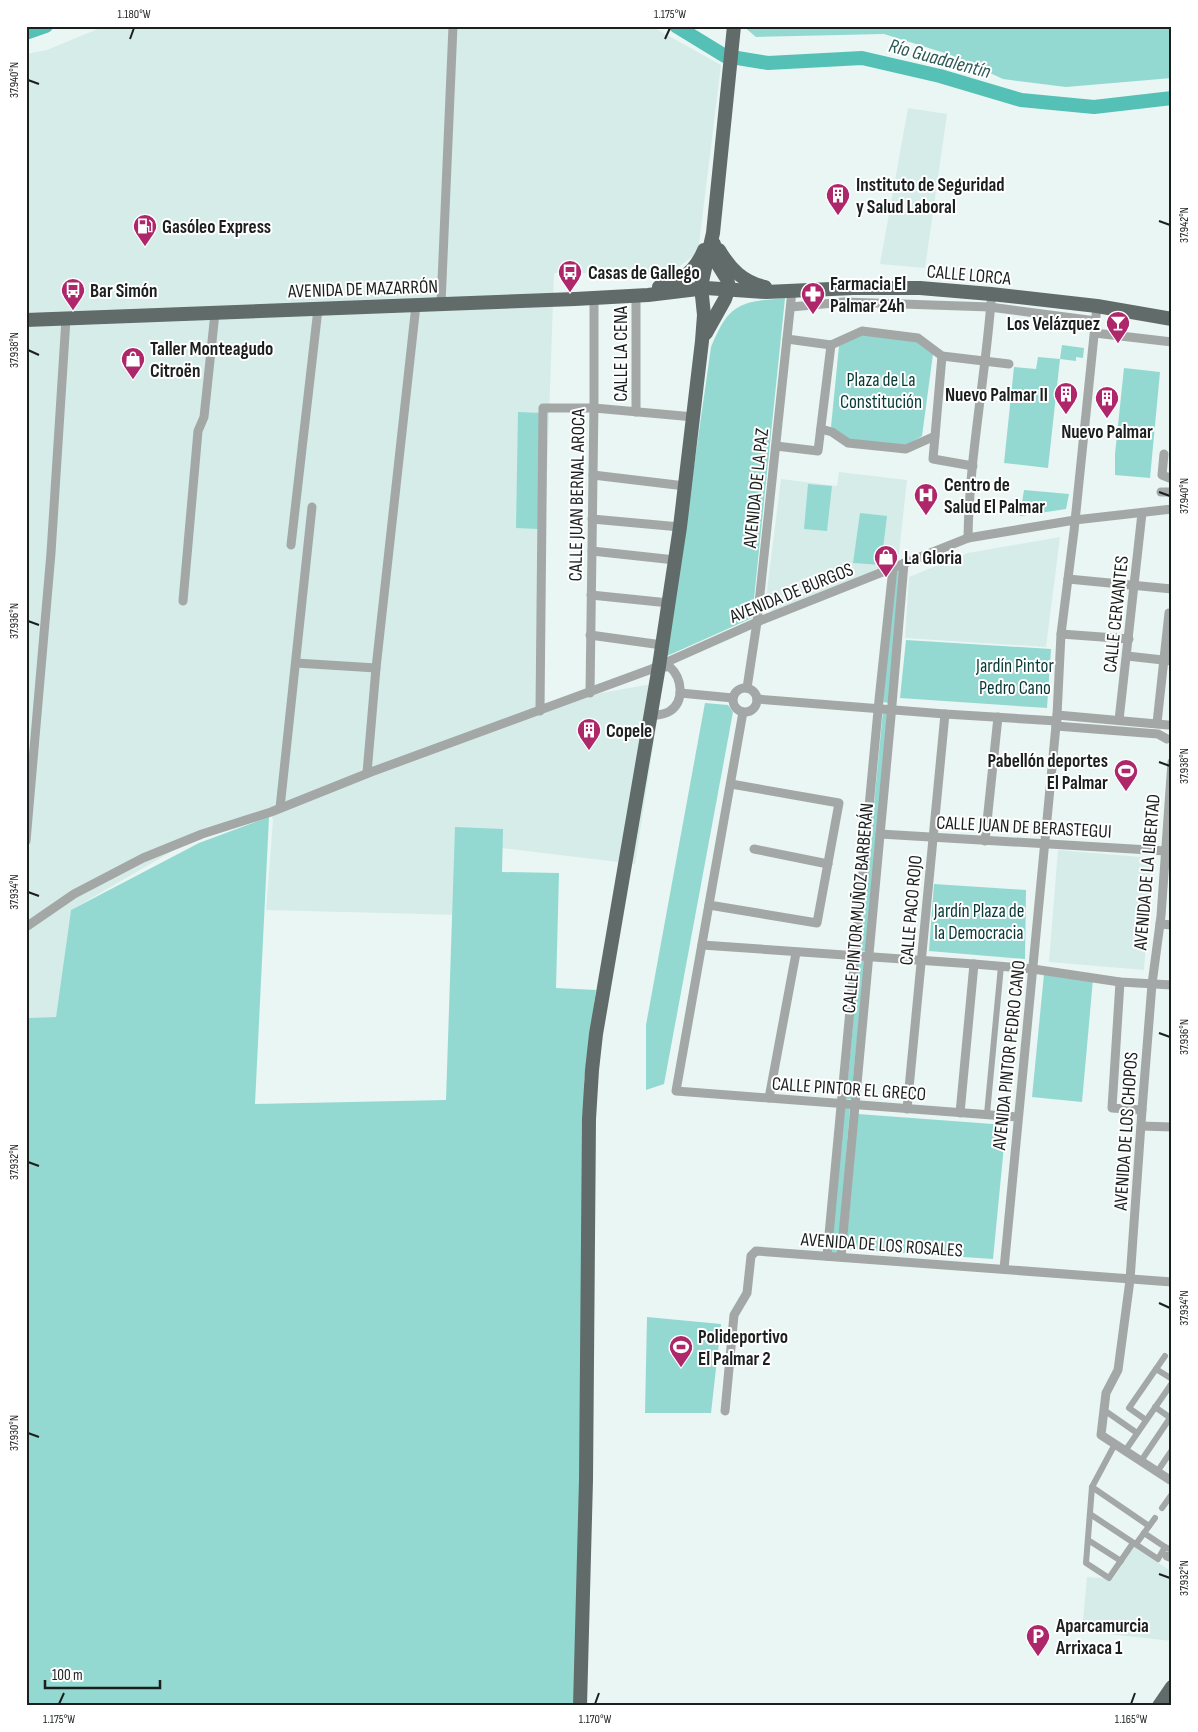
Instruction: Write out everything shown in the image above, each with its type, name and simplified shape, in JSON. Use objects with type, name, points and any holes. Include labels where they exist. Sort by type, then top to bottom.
[{"type":"main road","points":[[702,341],[726,290],[717,263],[713,233],[734,26]]},
{"type":"main road","points":[[594,298],[664,286],[678,281],[689,273],[703,252],[717,191]]},
{"type":"main road","points":[[580,1706],[586,1480],[590,1094],[603,990],[657,715],[653,699],[680,527],[702,341],[704,315],[698,289],[713,233]]},
{"type":"main road","points":[[713,233],[723,257],[739,276],[753,284],[787,291]]},
{"type":"main road","name":"CALLE LORCA","points":[[698,289],[787,291],[904,287],[935,288],[991,300],[1097,306],[1172,318]]},
{"type":"main road","name":"AVENIDA DE MAZARRÓN","points":[[26,320],[594,298],[636,296],[698,289]]},
{"type":"main road","points":[[1159,1706],[1172,1688]]},
{"type":"street","points":[[442,304],[453,26]]},
{"type":"street","name":"AVENIDA DE LA PAZ","points":[[747,688],[757,622],[791,307],[787,291]]},
{"type":"street","name":"CALLE LA CENA","points":[[636,296],[636,412]]},
{"type":"street","name":"CALLE JUAN BERNAL AROCA","points":[[590,693],[594,298]]},
{"type":"street","points":[[968,538],[973,466],[986,361],[991,300]]},
{"type":"street","name":"CALLE LORCA","points":[[791,307],[844,302],[991,300],[1096,321]]},
{"type":"street","points":[[367,773],[376,668],[416,305]]},
{"type":"street","name":"AVENIDA PINTOR PEDRO CANO","points":[[1004,1269],[1057,721],[1061,634],[1097,306]]},
{"type":"street","points":[[291,545],[318,309]]},
{"type":"street","points":[[183,601],[198,432],[204,417],[215,313]]},
{"type":"street","points":[[26,840],[51,553],[66,318]]},
{"type":"street","points":[[787,339],[831,345],[862,331],[918,338],[942,356],[1009,364]]},
{"type":"street","points":[[1094,333],[1172,342]]},
{"type":"street","points":[[776,446],[818,451],[831,345]]},
{"type":"street","points":[[942,356],[933,459],[973,466]]},
{"type":"street","points":[[540,711],[543,408],[594,408],[694,417]]},
{"type":"street","points":[[821,429],[832,432],[848,443],[906,449],[935,436]]},
{"type":"street","points":[[1164,454],[1162,475],[1172,479]]},
{"type":"street","points":[[593,475],[685,486]]},
{"type":"street","points":[[1161,492],[1172,492]]},
{"type":"street","points":[[280,808],[312,507]]},
{"type":"street","name":"AVENIDA DE BURGOS","points":[[26,927],[74,894],[143,858],[202,834],[280,808],[367,773],[590,693],[677,659],[757,622],[968,538],[1075,520],[1172,509]]},
{"type":"street","name":"CALLE CERVANTES","points":[[1119,720],[1142,512]]},
{"type":"street","points":[[592,519],[680,527]]},
{"type":"street","points":[[592,552],[675,560]]},
{"type":"street","name":"CALLE PINTOR MUÑOZ BARBERÁN","points":[[841,1257],[904,563]]},
{"type":"street","name":"CALLE PINTOR MUÑOZ BARBERÁN","points":[[827,1256],[893,568]]},
{"type":"street","points":[[1068,579],[1172,589]]},
{"type":"street","points":[[591,595],[669,603]]},
{"type":"street","points":[[1157,723],[1168,660],[1169,613],[1172,613]]},
{"type":"street","points":[[1061,634],[1129,639]]},
{"type":"street","points":[[590,635],[662,645]]},
{"type":"street","points":[[1127,656],[1168,660]]},
{"type":"street","points":[[674,671],[677,659]]},
{"type":"street","points":[[296,663],[376,668]]},
{"type":"street","points":[[657,715],[672,710],[680,693],[678,678],[674,671],[670,667],[659,666]]},
{"type":"street","points":[[747,688],[754,692],[757,699],[756,705],[748,712],[743,712],[735,707],[733,698],[738,690],[747,688]]},
{"type":"street","points":[[680,693],[733,698]]},
{"type":"street","points":[[757,699],[1057,721],[1158,734],[1170,742]]},
{"type":"street","points":[[743,712],[702,945],[1001,966],[1120,982],[1172,985]]},
{"type":"street","name":"CALLE PACO ROJO","points":[[907,1109],[945,714]]},
{"type":"street","points":[[985,841],[998,717]]},
{"type":"street","points":[[1057,721],[1119,720],[1170,724]]},
{"type":"street","points":[[1170,724],[1164,732],[1170,742]]},
{"type":"street","name":"AVENIDA DE LA LIBERTAD","points":[[1152,984],[1160,924],[1172,762]]},
{"type":"street","points":[[709,905],[817,923],[828,864],[839,803],[731,784]]},
{"type":"street","name":"CALLE JUAN DE BERASTEGUI","points":[[880,834],[1166,851]]},
{"type":"street","points":[[754,849],[828,864]]},
{"type":"street","points":[[1160,924],[1172,925]]},
{"type":"street","name":"CALLE PINTOR EL GRECO","points":[[702,945],[676,1091],[987,1114],[1018,1118]]},
{"type":"street","points":[[769,1098],[796,952]]},
{"type":"street","points":[[960,1113],[974,964]]},
{"type":"street","points":[[987,1114],[1001,966]]},
{"type":"street","points":[[1120,982],[1112,1108],[1142,1110]]},
{"type":"street","name":"AVENIDA DE LOS CHOPOS","points":[[1115,1444],[1101,1435],[1106,1393],[1118,1370],[1130,1280],[1152,984]]},
{"type":"street","points":[[1141,1126],[1172,1127]]},
{"type":"street","name":"AVENIDA DE LOS ROSALES","points":[[725,1411],[734,1315],[747,1293],[751,1256],[756,1251],[1172,1282]]},
{"type":"street","points":[[1146,1420],[1129,1408],[1165,1356]]},
{"type":"street","points":[[1156,1369],[1172,1379]]},
{"type":"street","points":[[1125,1450],[1172,1383]]},
{"type":"street","points":[[1140,1461],[1171,1418],[1155,1407]]},
{"type":"street","points":[[1104,1410],[1137,1433]]},
{"type":"street","points":[[1155,1518],[1109,1578],[1086,1563],[1092,1487],[1115,1444],[1170,1480]]},
{"type":"street","points":[[1157,1472],[1172,1450]]},
{"type":"street","points":[[1092,1487],[1149,1526]]},
{"type":"street","points":[[1162,1508],[1172,1494]]},
{"type":"street","points":[[1090,1514],[1158,1559],[1170,1553],[1144,1533]]},
{"type":"street","points":[[1088,1540],[1121,1561]]},
{"type":"shaded area","points":[[105,26],[651,26],[721,65],[698,252],[671,273],[554,273],[539,704],[663,682],[635,864],[469,844],[463,915],[266,910],[273,821],[271,812],[202,834],[71,910],[56,1017],[26,1018],[26,54],[47,50]]},
{"type":"shaded area","points":[[908,108],[947,114],[925,268],[880,264]]},
{"type":"shaded area","points":[[839,472],[907,480],[898,562],[774,613],[765,606],[781,479],[837,486]]},
{"type":"shaded area","points":[[1060,537],[1046,647],[905,638],[909,577],[968,553]]},
{"type":"shaded area","points":[[1058,850],[1152,858],[1144,970],[1049,962]]},
{"type":"shaded area","points":[[1134,1546],[1172,1572],[1172,1641],[1082,1631],[1087,1577],[1113,1579]]},
{"type":"green space","points":[[743,26],[1172,26],[1172,78],[1066,87],[1003,79],[951,55],[884,34],[756,37]]},
{"type":"green space","points":[[785,298],[752,618],[667,656],[711,347],[730,313],[757,301]]},
{"type":"green space","name":"Plaza de La Constitución","points":[[862,334],[918,341],[933,354],[922,436],[904,447],[850,440],[831,427],[839,346]]},
{"type":"green space","points":[[1062,345],[1084,348],[1083,358],[1076,357],[1076,361],[1060,359]]},
{"type":"green space","points":[[1038,357],[1060,359],[1048,468],[1004,463],[1014,367],[1036,369]]},
{"type":"green space","points":[[1124,368],[1160,372],[1150,478],[1115,475],[1115,454]]},
{"type":"green space","points":[[518,412],[541,413],[538,529],[516,528]]},
{"type":"green space","points":[[808,484],[832,486],[827,531],[804,529]]},
{"type":"green space","points":[[1024,490],[1069,494],[1066,509],[1020,516]]},
{"type":"green space","points":[[860,513],[887,516],[881,565],[853,563]]},
{"type":"green space","points":[[902,568],[889,703],[883,702],[896,570]]},
{"type":"green space","name":"Jardín Pintor Pedro Cano","points":[[906,640],[1051,649],[1047,708],[900,698]]},
{"type":"green space","points":[[705,703],[728,705],[733,712],[664,1084],[646,1090],[646,1025]]},
{"type":"green space","points":[[883,710],[888,711],[866,951],[860,951]]},
{"type":"green space","points":[[269,817],[255,1104],[446,1100],[455,827],[503,829],[502,872],[559,873],[556,988],[596,990],[584,1081],[580,1706],[26,1706],[26,1018],[56,1017],[71,910],[199,843]]},
{"type":"green space","name":"Jardín Plaza de la Democracia","points":[[934,884],[1026,890],[1025,959],[929,951]]},
{"type":"green space","points":[[859,959],[865,959],[851,1099],[846,1099]]},
{"type":"green space","points":[[1044,974],[1093,979],[1082,1102],[1032,1097]]},
{"type":"green space","points":[[845,1107],[850,1108],[838,1253],[830,1253]]},
{"type":"green space","points":[[858,1114],[1006,1125],[993,1259],[846,1249]]},
{"type":"green space","name":"Polideportivo El Palmar 2","points":[[647,1317],[721,1324],[711,1413],[645,1413]]},
{"type":"waterway","name":"Río Guadalentín","points":[[26,33],[46,26]]},
{"type":"waterway","name":"Río Guadalentín","points":[[676,26],[725,56],[768,63],[862,58],[940,76],[1021,100],[1094,107],[1172,98]]},
{"type":"place","name":"Instituto de Seguridad y Salud Laboral","points":[[838,216]]},
{"type":"place","name":"Gasóleo Express","points":[[145,247]]},
{"type":"place","name":"Casas de Gallego","points":[[570,293]]},
{"type":"place","name":"Bar Simón","points":[[73,311]]},
{"type":"place","name":"Farmacia El Palmar 24h","points":[[813,315]]},
{"type":"place","name":"Los Velázquez","points":[[1118,344]]},
{"type":"place","name":"Taller Monteagudo Citroën","points":[[133,380]]},
{"type":"place","name":"Nuevo Palmar II","points":[[1066,415]]},
{"type":"place","name":"Nuevo Palmar","points":[[1107,419]]},
{"type":"place","name":"Centro de Salud El Palmar","points":[[926,516]]},
{"type":"place","name":"La Gloria","points":[[886,578]]},
{"type":"place","name":"Copele","points":[[589,751]]},
{"type":"place","name":"Pabellón deportes El Palmar","points":[[1126,792]]},
{"type":"place","name":"Polideportivo El Palmar 2","points":[[681,1368]]},
{"type":"place","name":"Aparcamurcia Arrixaca 1","points":[[1038,1657]]}]
